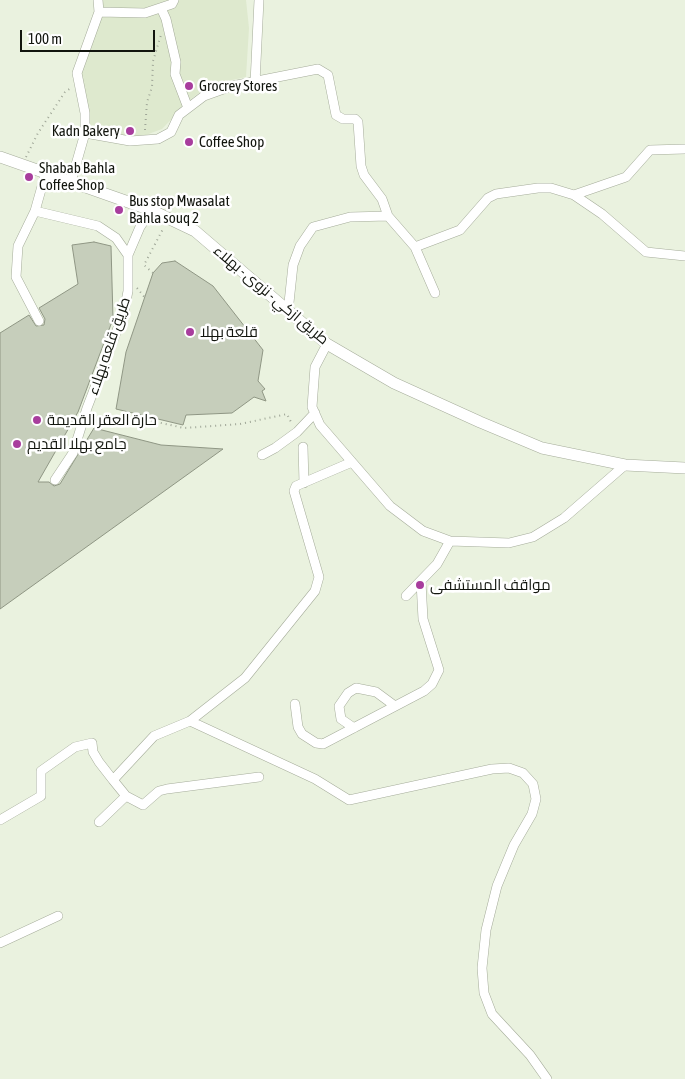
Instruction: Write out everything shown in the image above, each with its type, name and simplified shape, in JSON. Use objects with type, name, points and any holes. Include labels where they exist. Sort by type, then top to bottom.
[{"type":"main road","name":"طريق ازكي - نزوى - بهلاء","points":[[0,157],[152,210],[195,231],[234,262],[288,312],[327,344],[394,382],[542,448],[625,465],[685,468]]},
{"type":"street","points":[[71,182],[85,133],[85,113],[77,73],[99,12],[98,0]]},
{"type":"street","points":[[99,12],[145,13],[172,4],[174,0]]},
{"type":"street","points":[[255,83],[259,0]]},
{"type":"street","points":[[162,8],[176,62],[175,74],[188,108]]},
{"type":"street","points":[[85,133],[130,141],[158,139],[171,132],[179,115],[204,96],[232,86],[255,83],[318,69],[324,71],[328,75],[336,115],[343,119],[355,119],[358,122],[361,166],[364,175],[382,200],[388,216],[415,247],[435,293]]},
{"type":"street","points":[[574,195],[626,177],[650,150],[685,149]]},
{"type":"street","points":[[39,321],[16,277],[18,246],[35,211],[46,172]]},
{"type":"street","points":[[415,247],[460,230],[469,222],[488,198],[496,194],[551,188],[574,195],[602,214],[646,252],[685,256]]},
{"type":"street","name":"طريق قلعه بهلاء","points":[[55,480],[73,454],[86,413],[124,312],[128,291],[128,255],[138,231],[152,210]]},
{"type":"street","points":[[35,211],[98,226],[116,238],[128,255]]},
{"type":"street","points":[[288,312],[293,265],[300,246],[313,227],[350,217],[388,216]]},
{"type":"street","points":[[327,344],[315,367],[312,407],[320,425],[390,506],[423,532],[450,541],[509,543],[533,537],[564,518],[625,465]]},
{"type":"street","points":[[262,455],[296,432],[314,413]]},
{"type":"street","points":[[304,447],[304,483]]},
{"type":"street","points":[[113,780],[154,736],[190,721],[245,678],[318,584],[318,569],[295,496],[296,486],[352,462]]},
{"type":"street","points":[[406,596],[422,582],[437,564],[450,541]]},
{"type":"street","points":[[294,704],[298,727],[302,734],[316,742],[328,742],[424,691],[432,684],[439,670],[423,619],[422,582]]},
{"type":"street","points":[[354,728],[341,719],[339,706],[348,694],[356,688],[376,692],[395,706]]},
{"type":"street","points":[[190,721],[315,779],[349,800],[492,770],[508,768],[523,773],[533,784],[536,799],[532,814],[514,845],[497,886],[486,930],[482,968],[484,993],[492,1014],[530,1055],[547,1079]]},
{"type":"street","points":[[0,820],[41,796],[41,770],[75,747],[92,743],[93,752],[99,762],[126,796],[143,805],[159,792],[167,789],[259,777]]},
{"type":"street","points":[[99,822],[126,796]]},
{"type":"street","points":[[0,943],[58,916]]},
{"type":"path","points":[[145,140],[147,102],[152,87],[153,61],[163,28]]},
{"type":"path","points":[[23,164],[38,133],[65,92],[79,82]]},
{"type":"path","points":[[153,272],[144,265],[168,218]]},
{"type":"path","points":[[86,413],[121,422],[134,418],[184,428],[240,424],[287,414],[296,432]]},
{"type":"shaded area","points":[[95,0],[246,0],[249,28],[246,77],[209,85],[191,99],[162,129],[135,139],[87,128],[81,73],[92,29]]},
{"type":"building","name":"حارة العقر القديمة","points":[[94,242],[111,246],[113,319],[78,412],[38,482],[49,482],[54,486],[60,484],[94,428],[161,445],[223,449],[0,609],[0,333],[29,315],[36,326],[44,325],[45,319],[39,308],[78,284],[72,245]]},
{"type":"building","name":"قلعة بهلا","points":[[175,261],[213,286],[263,350],[258,381],[265,389],[262,391],[266,401],[254,397],[232,413],[186,415],[183,425],[116,409],[126,352],[153,273],[162,263]]},
{"type":"place","name":"Grocrey Stores","points":[[189,86]]},
{"type":"place","name":"Kadn Bakery","points":[[130,131]]},
{"type":"place","name":"Coffee Shop","points":[[189,142]]},
{"type":"place","name":"Shabab Bahla Coffee Shop","points":[[29,177]]},
{"type":"place","name":"Bus stop Mwasalat Bahla souq 2","points":[[119,210]]},
{"type":"place","name":"قلعة بهلا","points":[[190,332]]},
{"type":"place","name":"حارة العقر القديمة","points":[[37,420]]},
{"type":"place","name":"جامع بهلا القديم","points":[[17,444]]},
{"type":"place","name":"مواقف المستشفى","points":[[420,585]]}]
